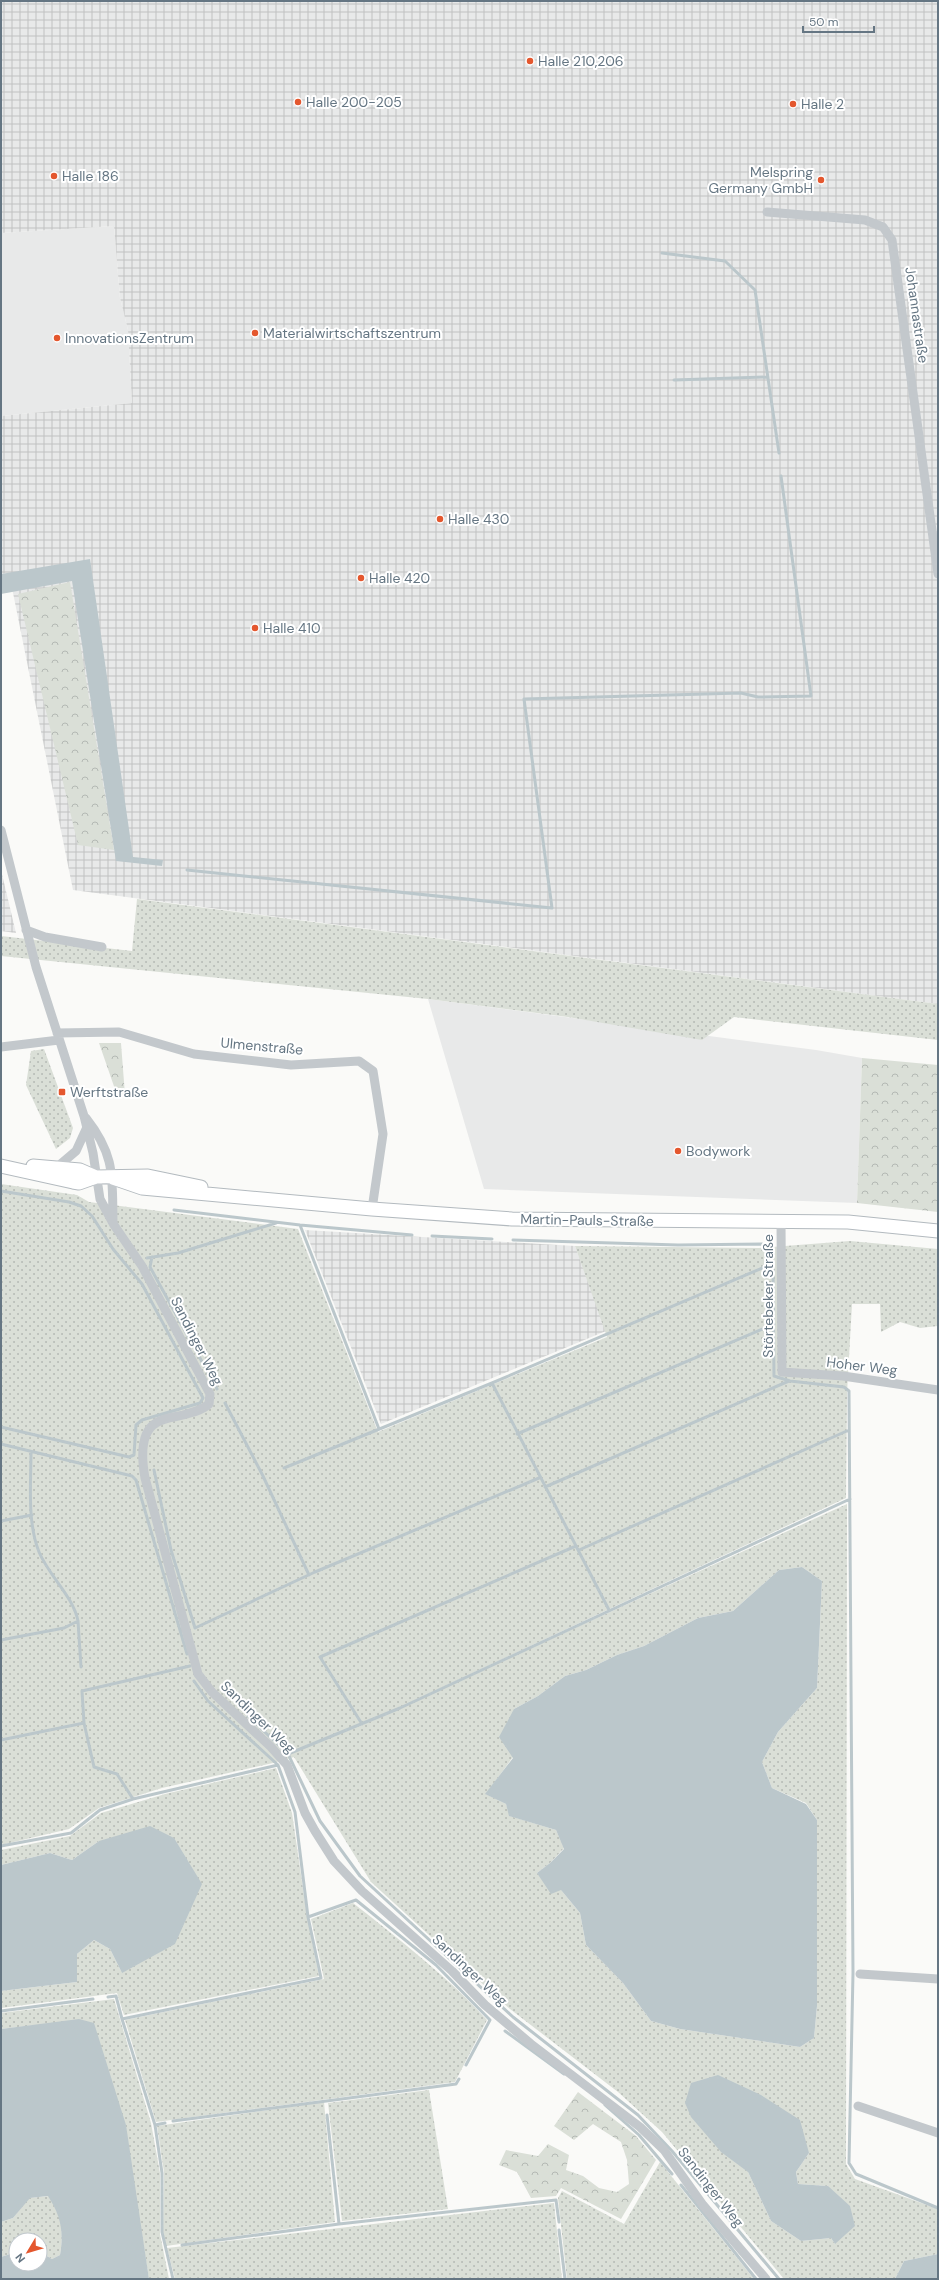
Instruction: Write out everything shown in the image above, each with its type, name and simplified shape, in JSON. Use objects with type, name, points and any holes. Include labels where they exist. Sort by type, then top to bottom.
[{"type":"street","name":"Johannastraße","points":[[767,212],[865,220],[883,227],[892,240],[938,574]]},
{"type":"street","points":[[1,830],[26,930],[84,1116],[96,1177]]},
{"type":"street","points":[[26,930],[45,937],[102,947]]},
{"type":"street","name":"Ulmenstraße","points":[[1,1047],[58,1036],[119,1032],[194,1054],[291,1065],[360,1062],[373,1071],[383,1134],[372,1209]]},
{"type":"street","points":[[84,1116],[99,1134],[109,1154],[113,1178],[114,1225]]},
{"type":"street","points":[[56,1168],[76,1151],[87,1127]]},
{"type":"street","name":"Martin-Pauls-Straße","points":[[1,1165],[79,1183],[96,1177]]},
{"type":"street","name":"Martin-Pauls-Straße","points":[[1,1165],[80,1170],[96,1177],[113,1178],[142,1188],[372,1209],[512,1219],[848,1222],[938,1231]]},
{"type":"street","name":"Sandinger Weg","points":[[96,1177],[100,1199],[114,1225],[142,1266],[210,1394],[209,1404],[201,1410],[157,1422],[150,1427],[145,1435],[142,1459],[145,1478],[198,1674],[212,1692],[271,1747],[288,1765],[305,1813],[315,1831],[334,1861],[362,1891],[452,1971],[491,2010],[640,2127],[664,2150],[703,2205],[766,2279]]},
{"type":"street","name":"Störtebeker Straße","points":[[781,1221],[782,1372]]},
{"type":"street","name":"Hoher Weg","points":[[782,1372],[843,1376],[938,1390]]},
{"type":"street","points":[[860,1974],[938,1979]]},
{"type":"street","points":[[858,2106],[938,2133]]},
{"type":"shaded area","points":[[1,1],[938,1],[938,1004],[73,890],[9,573],[1,574],[1,416],[132,403],[128,330],[120,298],[114,226],[1,233]]},
{"type":"shaded area","points":[[114,226],[120,298],[128,330],[132,403],[1,416],[1,233]]},
{"type":"shaded area","points":[[90,559],[133,857],[163,860],[162,866],[116,861],[72,581],[1,594],[1,574]]},
{"type":"shaded area","points":[[1,870],[16,933],[1,931]]},
{"type":"shaded area","points":[[428,999],[816,1050],[862,1058],[857,1203],[484,1189]]},
{"type":"shaded area","points":[[305,1230],[575,1246],[606,1331],[381,1424]]},
{"type":"shaded area","points":[[802,1567],[822,1581],[817,1688],[778,1732],[762,1762],[772,1788],[806,1804],[817,1820],[817,2006],[814,2038],[800,2047],[680,2029],[651,2021],[623,1983],[586,1945],[580,1913],[561,1890],[551,1894],[537,1873],[564,1849],[556,1830],[509,1816],[506,1804],[485,1794],[513,1758],[499,1737],[514,1709],[538,1696],[565,1676],[586,1670],[617,1655],[644,1646],[698,1618],[733,1611],[779,1570]]},
{"type":"shaded area","points":[[150,1826],[174,1838],[202,1884],[175,1944],[122,1973],[110,1949],[94,1940],[77,1954],[77,1982],[1,1991],[1,1865],[50,1853],[72,1860],[99,1841]]},
{"type":"shaded area","points":[[79,2019],[94,2023],[126,2125],[149,2279],[1,2279],[1,2257],[8,2255],[8,2272],[48,2272],[48,2257],[52,2259],[60,2255],[62,2239],[59,2217],[48,2196],[30,2198],[13,2218],[1,2222],[1,2029]]},
{"type":"shaded area","points":[[718,2075],[761,2095],[800,2120],[809,2153],[796,2172],[798,2184],[828,2186],[850,2206],[855,2226],[835,2244],[831,2238],[801,2241],[771,2221],[748,2172],[721,2152],[691,2117],[685,2103],[691,2083]]},
{"type":"shaded area","points":[[938,2254],[938,2279],[895,2279],[904,2261]]},
{"type":"green space","points":[[70,582],[114,850],[78,845],[18,594]]},
{"type":"green space","points":[[137,899],[938,1004],[938,1040],[734,1017],[702,1040],[568,1017],[428,999],[1,956],[1,936],[132,951]]},
{"type":"green space","points":[[99,1043],[121,1043],[125,1095],[117,1095]]},
{"type":"green space","points":[[44,1049],[73,1128],[70,1138],[56,1149],[26,1085],[31,1051]]},
{"type":"green space","points":[[862,1058],[938,1065],[938,1212],[857,1203]]},
{"type":"green space","points":[[1,1184],[77,1195],[89,1202],[298,1229],[378,1432],[607,1337],[575,1246],[759,1248],[850,1241],[938,1249],[938,1326],[920,1328],[900,1322],[881,1332],[880,1304],[852,1304],[847,1393],[846,1498],[349,1731],[847,1504],[846,2164],[855,2179],[938,2209],[938,2254],[904,2261],[895,2279],[784,2279],[662,2132],[618,2092],[510,2009],[371,1882],[294,1757],[162,1788],[99,1808],[69,1829],[1,1845]],"holes":[[[802,1567],[822,1581],[817,1688],[778,1732],[762,1762],[772,1788],[806,1803],[817,1820],[817,2006],[814,2038],[800,2047],[680,2029],[651,2021],[623,1983],[586,1945],[580,1913],[561,1890],[537,1873],[550,1863],[564,1848],[556,1830],[510,1816],[506,1804],[486,1794],[513,1757],[514,1709],[538,1696],[565,1676],[586,1670],[617,1655],[644,1646],[698,1618],[733,1611],[779,1570]],[[809,2153],[796,2172],[798,2184],[828,2186],[835,2244],[831,2238],[801,2241],[771,2221],[748,2172]]]},
{"type":"green space","points":[[276,1768],[292,1813],[307,1916],[319,1976],[124,2015],[117,1993],[1,2008],[1,1991],[77,1982],[77,1954],[94,1940],[110,1949],[122,1973],[99,1841],[72,1860],[50,1853],[1,1865],[1,1850],[70,1836],[101,1813],[165,1794]]},
{"type":"green space","points":[[353,1903],[439,1973],[487,2020],[455,2082],[156,2122],[125,2020],[324,1979],[311,1919]]},
{"type":"green space","points":[[114,1999],[151,2123],[160,2173],[160,2234],[169,2279],[149,2279],[142,2237],[36,2025],[1,2029],[1,2013]]},
{"type":"green space","points":[[429,2090],[448,2209],[342,2221],[328,2103]]},
{"type":"green space","points":[[578,2092],[636,2136],[656,2160],[621,2219],[561,2188],[556,2196],[531,2198],[517,2172],[499,2165],[506,2150],[538,2156],[548,2144],[569,2155],[566,2170],[583,2176],[599,2188],[617,2192],[629,2184],[627,2160],[621,2142],[593,2124],[574,2140],[554,2126]]},
{"type":"green space","points":[[324,2102],[335,2222],[166,2246],[163,2232],[164,2172],[157,2126]]},
{"type":"green space","points":[[660,2162],[754,2279],[567,2279],[558,2198],[562,2191],[624,2224]]},
{"type":"green space","points":[[49,2196],[57,2211],[61,2224],[62,2238],[60,2255],[52,2259],[48,2257],[48,2232],[8,2232],[8,2255],[1,2257],[1,2222],[13,2218],[29,2198]]},
{"type":"green space","points":[[554,2203],[562,2279],[175,2279],[167,2248]]},
{"type":"waterway","points":[[662,253],[725,261],[755,290],[779,453]]},
{"type":"waterway","points":[[674,380],[767,377]]},
{"type":"waterway","points":[[187,870],[552,908],[524,699],[741,693],[758,697],[811,696],[781,476]]},
{"type":"waterway","points":[[1,1191],[69,1202],[81,1206],[92,1216],[113,1249],[142,1284],[203,1398],[200,1403],[142,1420],[136,1425],[134,1455],[129,1457],[1,1427]]},
{"type":"waterway","points":[[174,1210],[300,1225],[412,1235]]},
{"type":"waterway","points":[[147,1258],[178,1253],[276,1223]]},
{"type":"waterway","points":[[300,1225],[379,1429]]},
{"type":"waterway","points":[[432,1236],[492,1239]]},
{"type":"waterway","points":[[284,1468],[492,1383],[767,1266],[769,1253],[762,1244],[678,1245],[513,1240]]},
{"type":"waterway","points":[[152,1257],[150,1267],[217,1389]]},
{"type":"waterway","points":[[767,1266],[773,1270],[774,1376],[790,1381],[844,1387],[849,1391],[853,1973],[849,2163],[856,2174],[938,2208]]},
{"type":"waterway","points":[[517,1434],[774,1324]]},
{"type":"waterway","points":[[545,1487],[789,1381]]},
{"type":"waterway","points":[[492,1383],[609,1610]]},
{"type":"waterway","points":[[225,1403],[263,1476],[309,1575]]},
{"type":"waterway","points":[[579,1550],[849,1430]]},
{"type":"waterway","points":[[1,1444],[132,1476],[136,1480],[187,1654]]},
{"type":"waterway","points":[[1,1640],[64,1628],[78,1621],[71,1603],[43,1561],[35,1540],[30,1502],[31,1452]]},
{"type":"waterway","points":[[154,1470],[171,1550],[195,1628],[315,1572],[539,1478]]},
{"type":"waterway","points":[[288,1754],[400,1708],[850,1499]]},
{"type":"waterway","points":[[1,1521],[32,1515]]},
{"type":"waterway","points":[[362,1724],[320,1657],[576,1546]]},
{"type":"waterway","points":[[78,1621],[81,1667]]},
{"type":"waterway","points":[[133,1799],[117,1774],[94,1767],[84,1723],[82,1691],[190,1666]]},
{"type":"waterway","points":[[194,1681],[208,1701],[278,1765],[295,1812],[308,1917]]},
{"type":"waterway","points":[[248,1716],[288,1754],[320,1821],[360,1876],[513,2017],[638,2115],[672,2151],[779,2279]]},
{"type":"waterway","points":[[1,1740],[84,1723]]},
{"type":"waterway","points":[[1,1846],[71,1833],[100,1810],[133,1799],[278,1765]]},
{"type":"waterway","points":[[173,2279],[162,2232],[162,2173],[155,2125],[122,2019],[321,1978],[308,1917],[356,1900],[436,1965],[490,2020],[466,2065]]},
{"type":"waterway","points":[[108,1997],[116,1996],[122,2019]]},
{"type":"waterway","points":[[1,2011],[93,1999]]},
{"type":"waterway","points":[[505,2031],[564,2074]]},
{"type":"waterway","points":[[173,2121],[456,2084],[459,2079]]},
{"type":"waterway","points":[[605,2105],[639,2135],[672,2174]]},
{"type":"waterway","points":[[327,2115],[339,2224]]},
{"type":"waterway","points":[[155,2125],[165,2123]]},
{"type":"waterway","points":[[681,2185],[756,2279]]},
{"type":"waterway","points":[[182,2245],[339,2224],[556,2200],[559,2222]]},
{"type":"waterway","points":[[559,2230],[565,2279]]},
{"type":"place","name":"Halle 210,206","points":[[530,61]]},
{"type":"place","name":"Halle 200-205","points":[[298,102]]},
{"type":"place","name":"Halle 2","points":[[793,104]]},
{"type":"place","name":"Halle 186","points":[[54,176]]},
{"type":"place","name":"Melspring Germany GmbH","points":[[821,180]]},
{"type":"place","name":"Materialwirtschaftszentrum","points":[[255,333]]},
{"type":"place","name":"InnovationsZentrum","points":[[57,338]]},
{"type":"place","name":"Halle 430","points":[[440,519]]},
{"type":"place","name":"Halle 420","points":[[361,578]]},
{"type":"place","name":"Halle 410","points":[[255,628]]},
{"type":"place","name":"Werftstraße","points":[[62,1092]]},
{"type":"place","name":"Bodywork","points":[[678,1151]]}]
